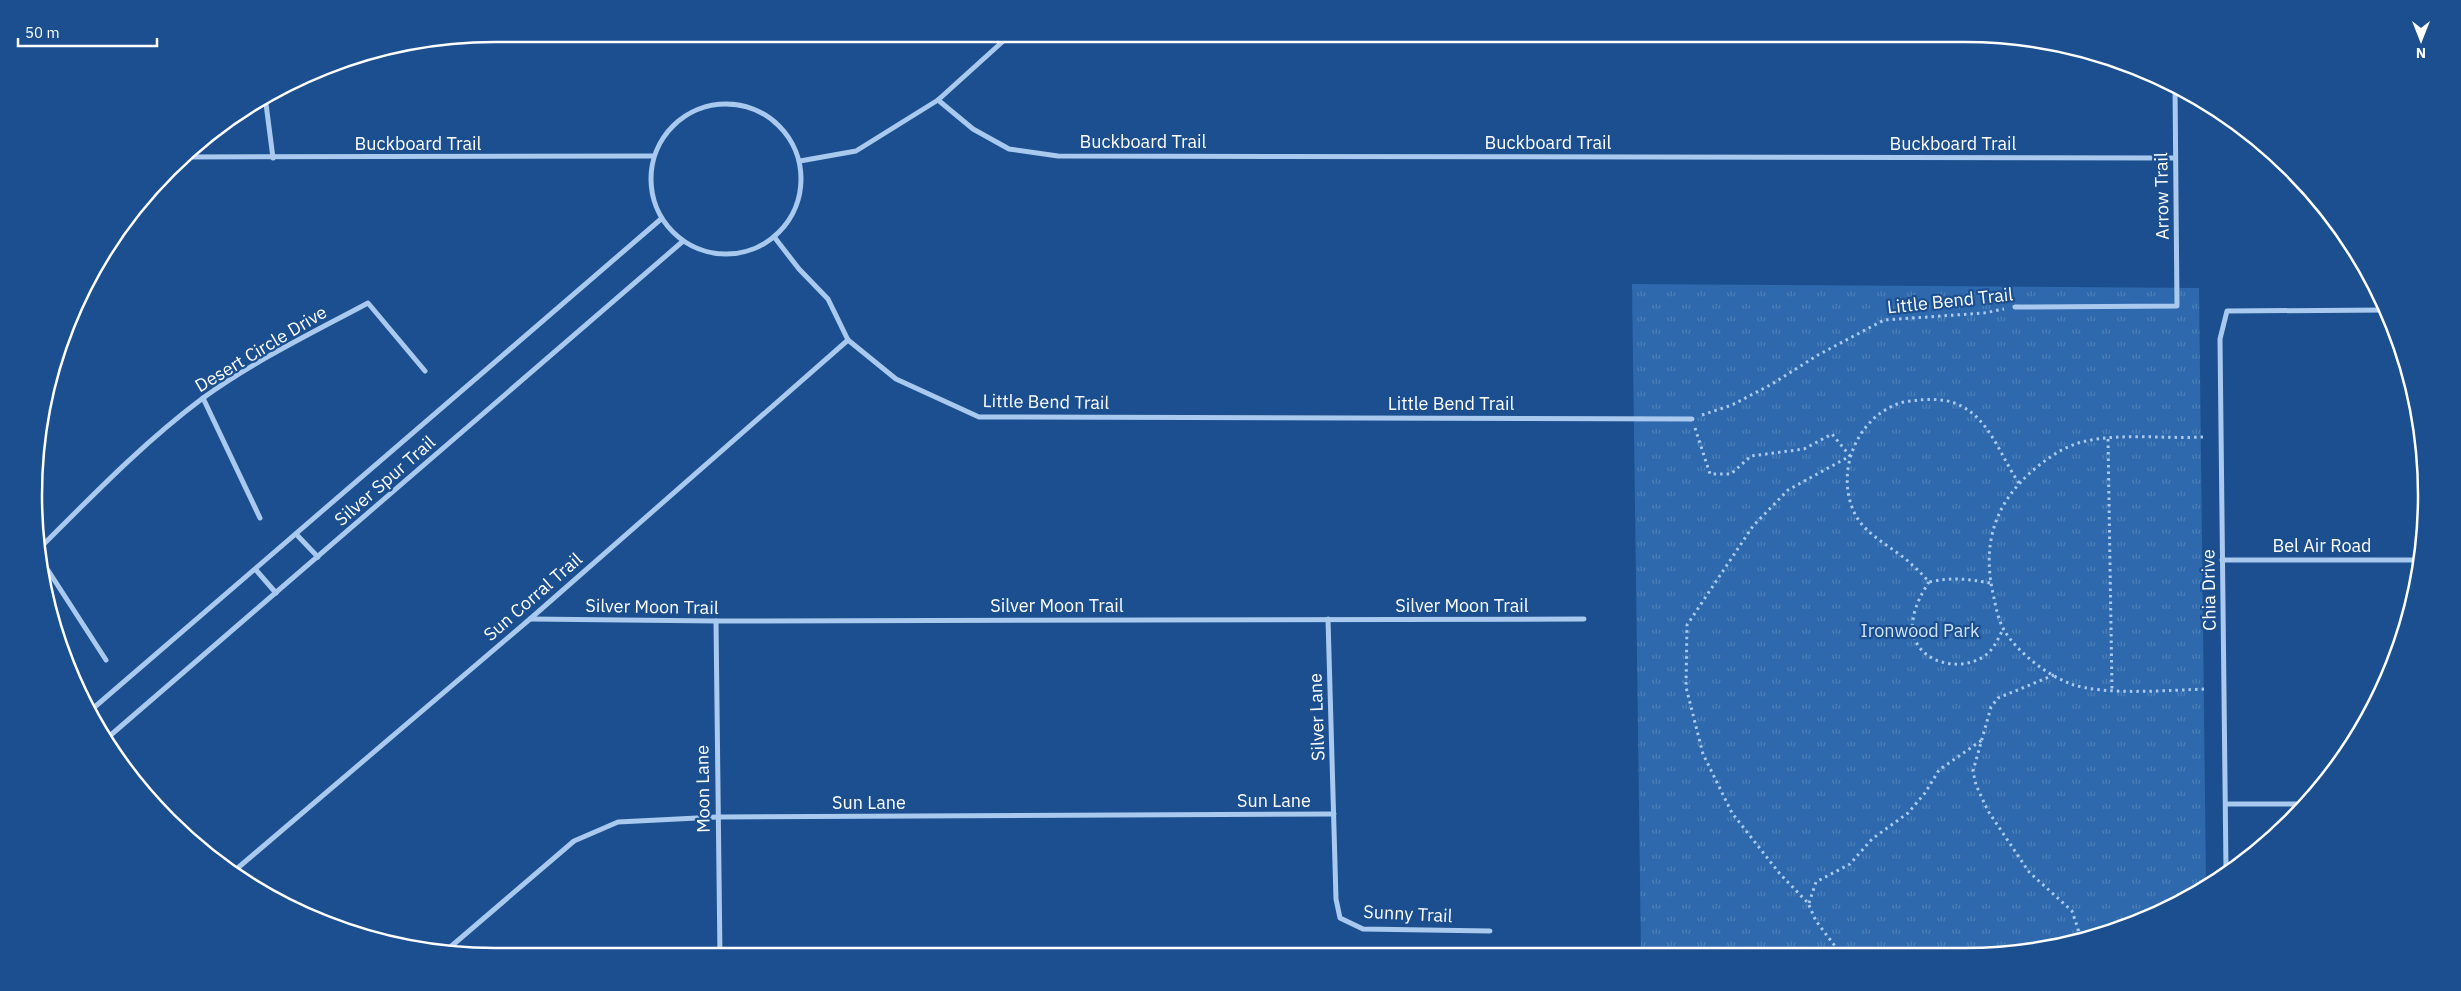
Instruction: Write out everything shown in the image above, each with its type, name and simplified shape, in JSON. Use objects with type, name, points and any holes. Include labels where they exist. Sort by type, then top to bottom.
[{"type":"street","points":[[800,160],[856,151],[938,100],[1002,42]]},
{"type":"street","name":"Arrow Trail","points":[[2175,94],[2177,306]]},
{"type":"street","name":"Buckboard Trail","points":[[938,100],[973,129],[1009,149],[1058,156],[2175,158]]},
{"type":"street","points":[[728,103],[760,111],[785,131],[800,160],[802,189],[793,216],[775,238],[738,255],[698,251],[682,242],[661,219],[650,193],[653,156],[669,128],[696,109],[728,103]]},
{"type":"street","points":[[266,105],[273,158]]},
{"type":"street","name":"Buckboard Trail","points":[[195,157],[653,156]]},
{"type":"street","name":"Silver Spur Trail","points":[[95,707],[256,570],[661,219]]},
{"type":"street","name":"Little Bend Trail","points":[[775,238],[799,269],[828,299],[848,340],[896,378],[979,417],[1692,418]]},
{"type":"street","name":"Silver Spur Trail","points":[[111,735],[682,242]]},
{"type":"street","name":"Desert Circle Drive","points":[[45,543],[147,442],[203,398],[239,374],[368,303],[425,370]]},
{"type":"street","name":"Little Bend Trail","points":[[2014,307],[2177,306]]},
{"type":"street","name":"Chia Drive","points":[[2226,866],[2220,339],[2226,311],[2379,310]]},
{"type":"street","name":"Sun Corral Trail","points":[[238,868],[530,619],[848,340]]},
{"type":"street","points":[[203,398],[260,518]]},
{"type":"street","points":[[296,534],[318,557]]},
{"type":"street","name":"Bel Air Road","points":[[2222,560],[2414,560]]},
{"type":"street","points":[[256,570],[276,593]]},
{"type":"street","points":[[49,573],[106,660]]},
{"type":"street","name":"Silver Moon Trail","points":[[530,619],[716,621],[1584,619]]},
{"type":"street","name":"Silver Lane","points":[[1328,619],[1334,814]]},
{"type":"street","name":"Moon Lane","points":[[716,621],[720,948]]},
{"type":"street","points":[[2226,804],[2297,804]]},
{"type":"street","name":"Sun Lane","points":[[452,947],[574,841],[618,822],[717,817],[1334,814]]},
{"type":"street","name":"Sunny Trail","points":[[1334,814],[1336,899],[1340,918],[1363,929],[1490,931]]},
{"type":"path","name":"Little Bend Trail","points":[[1692,418],[1732,405],[1772,384],[1818,355],[1884,320],[1984,313],[2014,307]]},
{"type":"path","points":[[1929,582],[1910,562],[1865,529],[1850,502],[1848,482],[1850,456],[1862,431],[1877,416],[1900,402],[1930,399],[1956,404],[1978,418],[2000,447],[2006,465],[2019,483]]},
{"type":"path","points":[[1692,418],[1710,474],[1731,474],[1751,456],[1804,449],[1832,434],[1850,456]]},
{"type":"path","points":[[2203,437],[2108,438],[2086,441],[2060,451],[2041,463],[2019,483],[1997,519],[1988,550],[1990,583],[2003,629],[2013,642],[2054,675],[2073,684],[2112,690],[2207,689]]},
{"type":"path","points":[[2108,438],[2112,690]]},
{"type":"path","points":[[1836,948],[1816,921],[1808,903],[1780,874],[1732,813],[1703,754],[1686,687],[1687,626],[1753,526],[1788,490],[1850,456]]},
{"type":"path","points":[[1929,582],[1945,578],[1965,578],[1990,583]]},
{"type":"path","points":[[1929,582],[1914,613],[1913,633],[1920,648],[1933,659],[1948,664],[1964,666],[1984,656],[1995,646],[2003,629]]},
{"type":"path","points":[[2054,675],[1998,698],[1991,707],[1973,771],[1976,785],[1988,812],[2029,872],[2072,911],[2080,934]]},
{"type":"path","points":[[1808,903],[1816,882],[1850,864],[1872,839],[1908,813],[1925,793],[1939,770],[1983,739]]},
{"type":"green space","name":"Ironwood Park","points":[[1632,284],[2199,288],[2206,879],[2166,902],[2139,914],[2083,933],[2025,945],[1995,948],[1641,948]]}]
